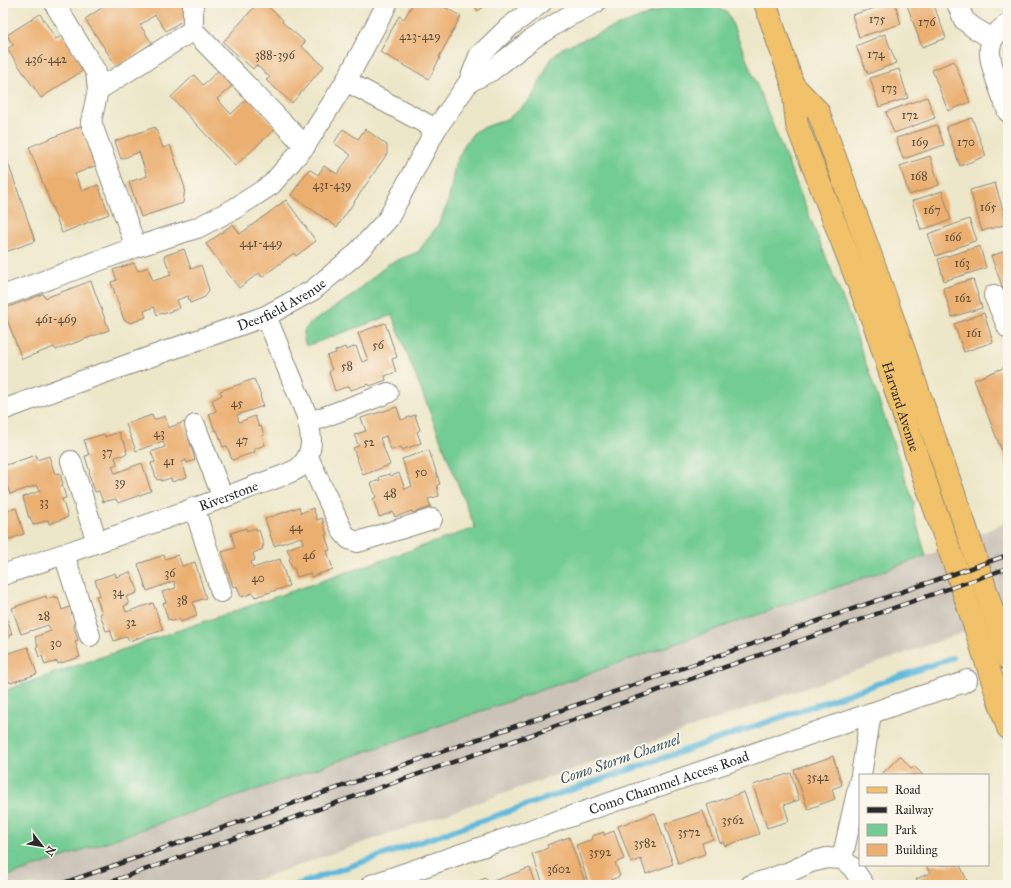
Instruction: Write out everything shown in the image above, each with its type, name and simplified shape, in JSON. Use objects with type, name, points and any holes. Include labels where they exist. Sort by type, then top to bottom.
[{"type":"main road","name":"Harvard Avenue","points":[[765,3],[793,85],[797,125],[876,329],[921,469],[955,566],[1008,728]]},
{"type":"main road","name":"Harvard Avenue","points":[[793,85],[818,110],[871,256],[966,528],[1008,659]]},
{"type":"street","points":[[193,3],[193,30],[305,146]]},
{"type":"street","points":[[3,296],[136,247],[197,228],[234,210],[271,185],[305,146],[346,81],[387,3]]},
{"type":"street","name":"Deerfield Avenue","points":[[3,410],[266,316],[313,290],[354,255],[388,219],[436,129],[469,82],[479,56],[509,27],[540,3]]},
{"type":"street","name":"Deerfield Avenue","points":[[469,82],[491,71],[535,37],[567,17],[595,3]]},
{"type":"street","points":[[957,3],[964,20],[992,39]]},
{"type":"street","points":[[56,6],[96,72],[98,90],[91,122],[136,247]]},
{"type":"street","points":[[1008,24],[1004,26],[992,39],[990,49],[991,61],[1008,112]]},
{"type":"street","points":[[98,90],[193,30]]},
{"type":"street","points":[[346,81],[436,129]]},
{"type":"street","points":[[994,295],[1008,328]]},
{"type":"street","points":[[266,316],[307,416],[312,442],[308,457],[343,532],[349,539],[358,542],[432,519]]},
{"type":"street","points":[[308,423],[388,393]]},
{"type":"street","points":[[195,425],[223,498]]},
{"type":"street","name":"Riverstone","points":[[3,575],[223,498],[299,468],[308,457]]},
{"type":"street","points":[[71,461],[97,542]]},
{"type":"street","points":[[194,507],[221,592]]},
{"type":"street","points":[[64,554],[90,636]]},
{"type":"street","name":"Como Chammel Access Road","points":[[371,885],[962,683],[967,680]]},
{"type":"street","points":[[861,774],[871,713]]},
{"type":"street","points":[[842,859],[859,783]]},
{"type":"street","points":[[751,885],[811,862],[827,858],[842,859],[852,867],[864,885]]},
{"type":"shaded area","points":[[1008,522],[1008,616],[937,642],[242,885],[3,885],[3,878],[926,556]]},
{"type":"green space","points":[[678,3],[708,3],[728,13],[850,317],[914,503],[913,511],[926,556],[3,878],[3,691],[475,528],[392,315],[306,346],[303,336],[304,331],[311,323],[353,295],[388,264],[418,252],[438,225],[448,203],[455,164],[465,144],[475,131],[509,118],[531,99],[551,59],[562,48]]},
{"type":"building","points":[[109,3],[112,5],[115,3],[186,3],[193,14],[166,31],[155,15],[140,25],[152,43],[117,67],[85,19]]},
{"type":"building","points":[[258,3],[264,3],[283,20],[282,22],[305,42],[301,46],[324,66],[292,103],[266,80],[270,77],[256,65],[253,69],[223,42]]},
{"type":"building","points":[[413,3],[437,3],[461,16],[429,79],[380,52],[399,16],[404,19]]},
{"type":"building","points":[[472,3],[489,3],[478,11]]},
{"type":"building","points":[[895,3],[901,24],[859,37],[852,15]]},
{"type":"building","points":[[914,3],[933,3],[946,38],[922,47],[907,5]]},
{"type":"building","points":[[40,14],[56,39],[63,35],[85,69],[41,98],[7,49],[13,45],[7,35]]},
{"type":"building","points":[[885,34],[896,63],[868,74],[856,46]]},
{"type":"building","points":[[954,61],[970,102],[948,111],[932,70]]},
{"type":"building","points":[[899,69],[908,98],[879,107],[870,78]]},
{"type":"building","points":[[218,71],[232,86],[217,99],[231,114],[248,98],[276,128],[235,166],[171,97],[194,75],[203,85]]},
{"type":"building","points":[[927,97],[935,118],[894,133],[886,112]]},
{"type":"building","points":[[972,118],[986,156],[960,166],[946,127]]},
{"type":"building","points":[[937,125],[944,145],[903,159],[896,138]]},
{"type":"building","points":[[81,126],[97,165],[75,174],[82,191],[98,185],[109,214],[62,233],[29,147]]},
{"type":"building","points":[[155,127],[163,148],[170,145],[185,188],[183,203],[141,217],[129,182],[147,176],[139,152],[121,159],[115,141]]},
{"type":"building","points":[[343,129],[358,139],[365,129],[387,145],[387,154],[337,227],[291,195],[309,169],[318,175],[324,166],[337,174],[351,155],[334,143]]},
{"type":"building","points":[[5,154],[35,241],[3,253],[3,155]]},
{"type":"building","points":[[930,156],[939,185],[909,195],[900,166]]},
{"type":"building","points":[[995,183],[1007,224],[982,231],[970,190]]},
{"type":"building","points":[[942,191],[951,220],[921,230],[912,201]]},
{"type":"building","points":[[286,200],[316,241],[296,256],[294,253],[262,277],[259,273],[239,288],[206,244],[233,224],[240,234]]},
{"type":"building","points":[[969,219],[977,240],[936,256],[928,234]]},
{"type":"building","points":[[980,246],[986,268],[944,281],[938,259]]},
{"type":"building","points":[[184,249],[191,269],[201,265],[209,290],[205,297],[190,303],[188,296],[177,300],[180,308],[157,315],[154,307],[144,311],[146,317],[131,323],[124,320],[111,282],[117,280],[113,270],[134,263],[138,271],[148,267],[153,281],[171,275],[164,256]]},
{"type":"building","points":[[1008,250],[1008,296],[1006,297],[991,256]]},
{"type":"building","points":[[973,279],[982,308],[952,317],[943,288]]},
{"type":"building","points":[[91,281],[109,330],[56,350],[54,347],[22,359],[3,309],[43,294],[45,298]]},
{"type":"building","points":[[984,313],[993,342],[964,352],[954,324]]},
{"type":"building","points":[[385,323],[397,357],[392,359],[396,372],[385,376],[386,380],[370,386],[369,384],[351,390],[349,386],[335,391],[329,372],[332,370],[327,356],[336,353],[335,351],[345,347],[346,350],[356,346],[362,362],[368,360],[358,333]]},
{"type":"building","points":[[1008,366],[1008,467],[974,380]]},
{"type":"building","points":[[254,379],[261,395],[263,406],[237,415],[239,422],[255,416],[259,427],[261,426],[265,445],[254,449],[255,452],[232,460],[227,446],[223,447],[217,430],[215,431],[209,414],[216,411],[212,400],[222,395],[220,391]]},
{"type":"building","points":[[397,407],[401,420],[415,415],[420,430],[417,432],[421,443],[402,450],[401,447],[391,450],[386,436],[380,438],[390,465],[363,475],[353,448],[359,446],[354,435],[366,431],[361,418]]},
{"type":"building","points":[[152,415],[154,420],[165,416],[168,428],[184,422],[195,460],[187,463],[186,460],[182,462],[187,477],[172,482],[171,478],[161,481],[161,479],[157,480],[151,463],[155,462],[151,452],[165,447],[163,441],[136,451],[126,424]]},
{"type":"building","points":[[119,432],[122,441],[124,441],[127,454],[115,457],[117,464],[112,466],[115,473],[142,463],[151,491],[118,503],[116,499],[103,502],[99,491],[95,492],[89,474],[85,456],[89,455],[84,440],[104,434],[105,437]]},
{"type":"building","points":[[429,450],[440,484],[437,485],[439,496],[428,499],[431,507],[413,513],[412,511],[395,517],[393,512],[379,517],[373,499],[376,497],[371,483],[380,480],[379,477],[390,474],[391,476],[399,473],[405,489],[412,486],[402,459]]},
{"type":"building","points":[[36,455],[37,460],[49,456],[55,474],[60,473],[66,498],[62,499],[68,517],[49,524],[48,520],[33,525],[30,517],[29,518],[23,497],[40,491],[37,485],[10,494],[3,473],[3,466]]},
{"type":"building","points":[[299,507],[301,513],[313,508],[317,520],[322,518],[327,535],[325,535],[330,550],[327,551],[333,569],[311,577],[310,573],[297,577],[289,559],[291,558],[287,549],[303,543],[301,537],[274,546],[265,519]]},
{"type":"building","points":[[16,508],[24,534],[7,540],[6,537],[3,538],[3,512]]},
{"type":"building","points":[[246,528],[247,531],[256,528],[257,531],[259,530],[264,546],[262,546],[263,549],[253,553],[255,560],[251,562],[253,568],[280,559],[289,586],[255,597],[253,593],[241,597],[237,586],[233,587],[222,552],[235,548],[231,533]]},
{"type":"building","points":[[164,555],[165,559],[178,555],[182,566],[195,562],[206,598],[193,602],[197,616],[181,622],[180,619],[172,621],[171,619],[168,620],[163,603],[166,602],[162,592],[176,588],[174,581],[147,591],[138,564]]},
{"type":"building","points":[[130,572],[138,590],[136,591],[137,593],[126,597],[129,604],[124,606],[126,612],[153,603],[163,630],[129,641],[127,636],[114,641],[110,630],[106,631],[100,614],[102,613],[96,596],[100,595],[95,580],[115,573],[116,577]]},
{"type":"building","points":[[46,596],[47,599],[55,596],[55,598],[58,597],[62,610],[70,607],[78,640],[75,641],[80,657],[58,664],[57,661],[45,665],[42,656],[39,657],[35,637],[51,631],[48,625],[21,634],[12,608]]},
{"type":"building","points":[[7,618],[12,634],[9,635],[10,637],[3,640],[3,619]]},
{"type":"building","points":[[28,647],[37,674],[10,683],[8,679],[3,680],[3,655]]},
{"type":"building","points":[[833,756],[842,785],[832,789],[835,799],[808,809],[794,770]]},
{"type":"building","points":[[900,756],[912,769],[914,766],[922,774],[882,774]]},
{"type":"building","points":[[791,773],[799,800],[784,805],[789,821],[767,828],[753,785]]},
{"type":"building","points":[[744,792],[759,834],[725,846],[723,842],[720,843],[707,805]]},
{"type":"building","points":[[703,811],[713,839],[702,843],[705,854],[678,863],[665,824]]},
{"type":"building","points":[[655,813],[673,864],[646,874],[641,859],[631,863],[618,826]]},
{"type":"building","points":[[614,831],[624,859],[615,863],[620,876],[611,880],[613,884],[610,885],[589,885],[576,845],[593,839],[592,836],[604,832],[604,835]]},
{"type":"building","points":[[569,837],[586,885],[543,885],[532,854],[548,848],[547,845]]},
{"type":"building","points":[[926,866],[960,866],[969,885],[918,885],[916,879],[930,873]]},
{"type":"building","points":[[530,868],[536,885],[495,885],[493,881]]},
{"type":"building","points":[[486,878],[489,885],[468,885]]},
{"type":"waterway","name":"Como Storm Channel","points":[[296,885],[952,658]]},
{"type":"railway","points":[[58,885],[1008,555]]},
{"type":"railway","points":[[101,885],[1008,568]]}]
